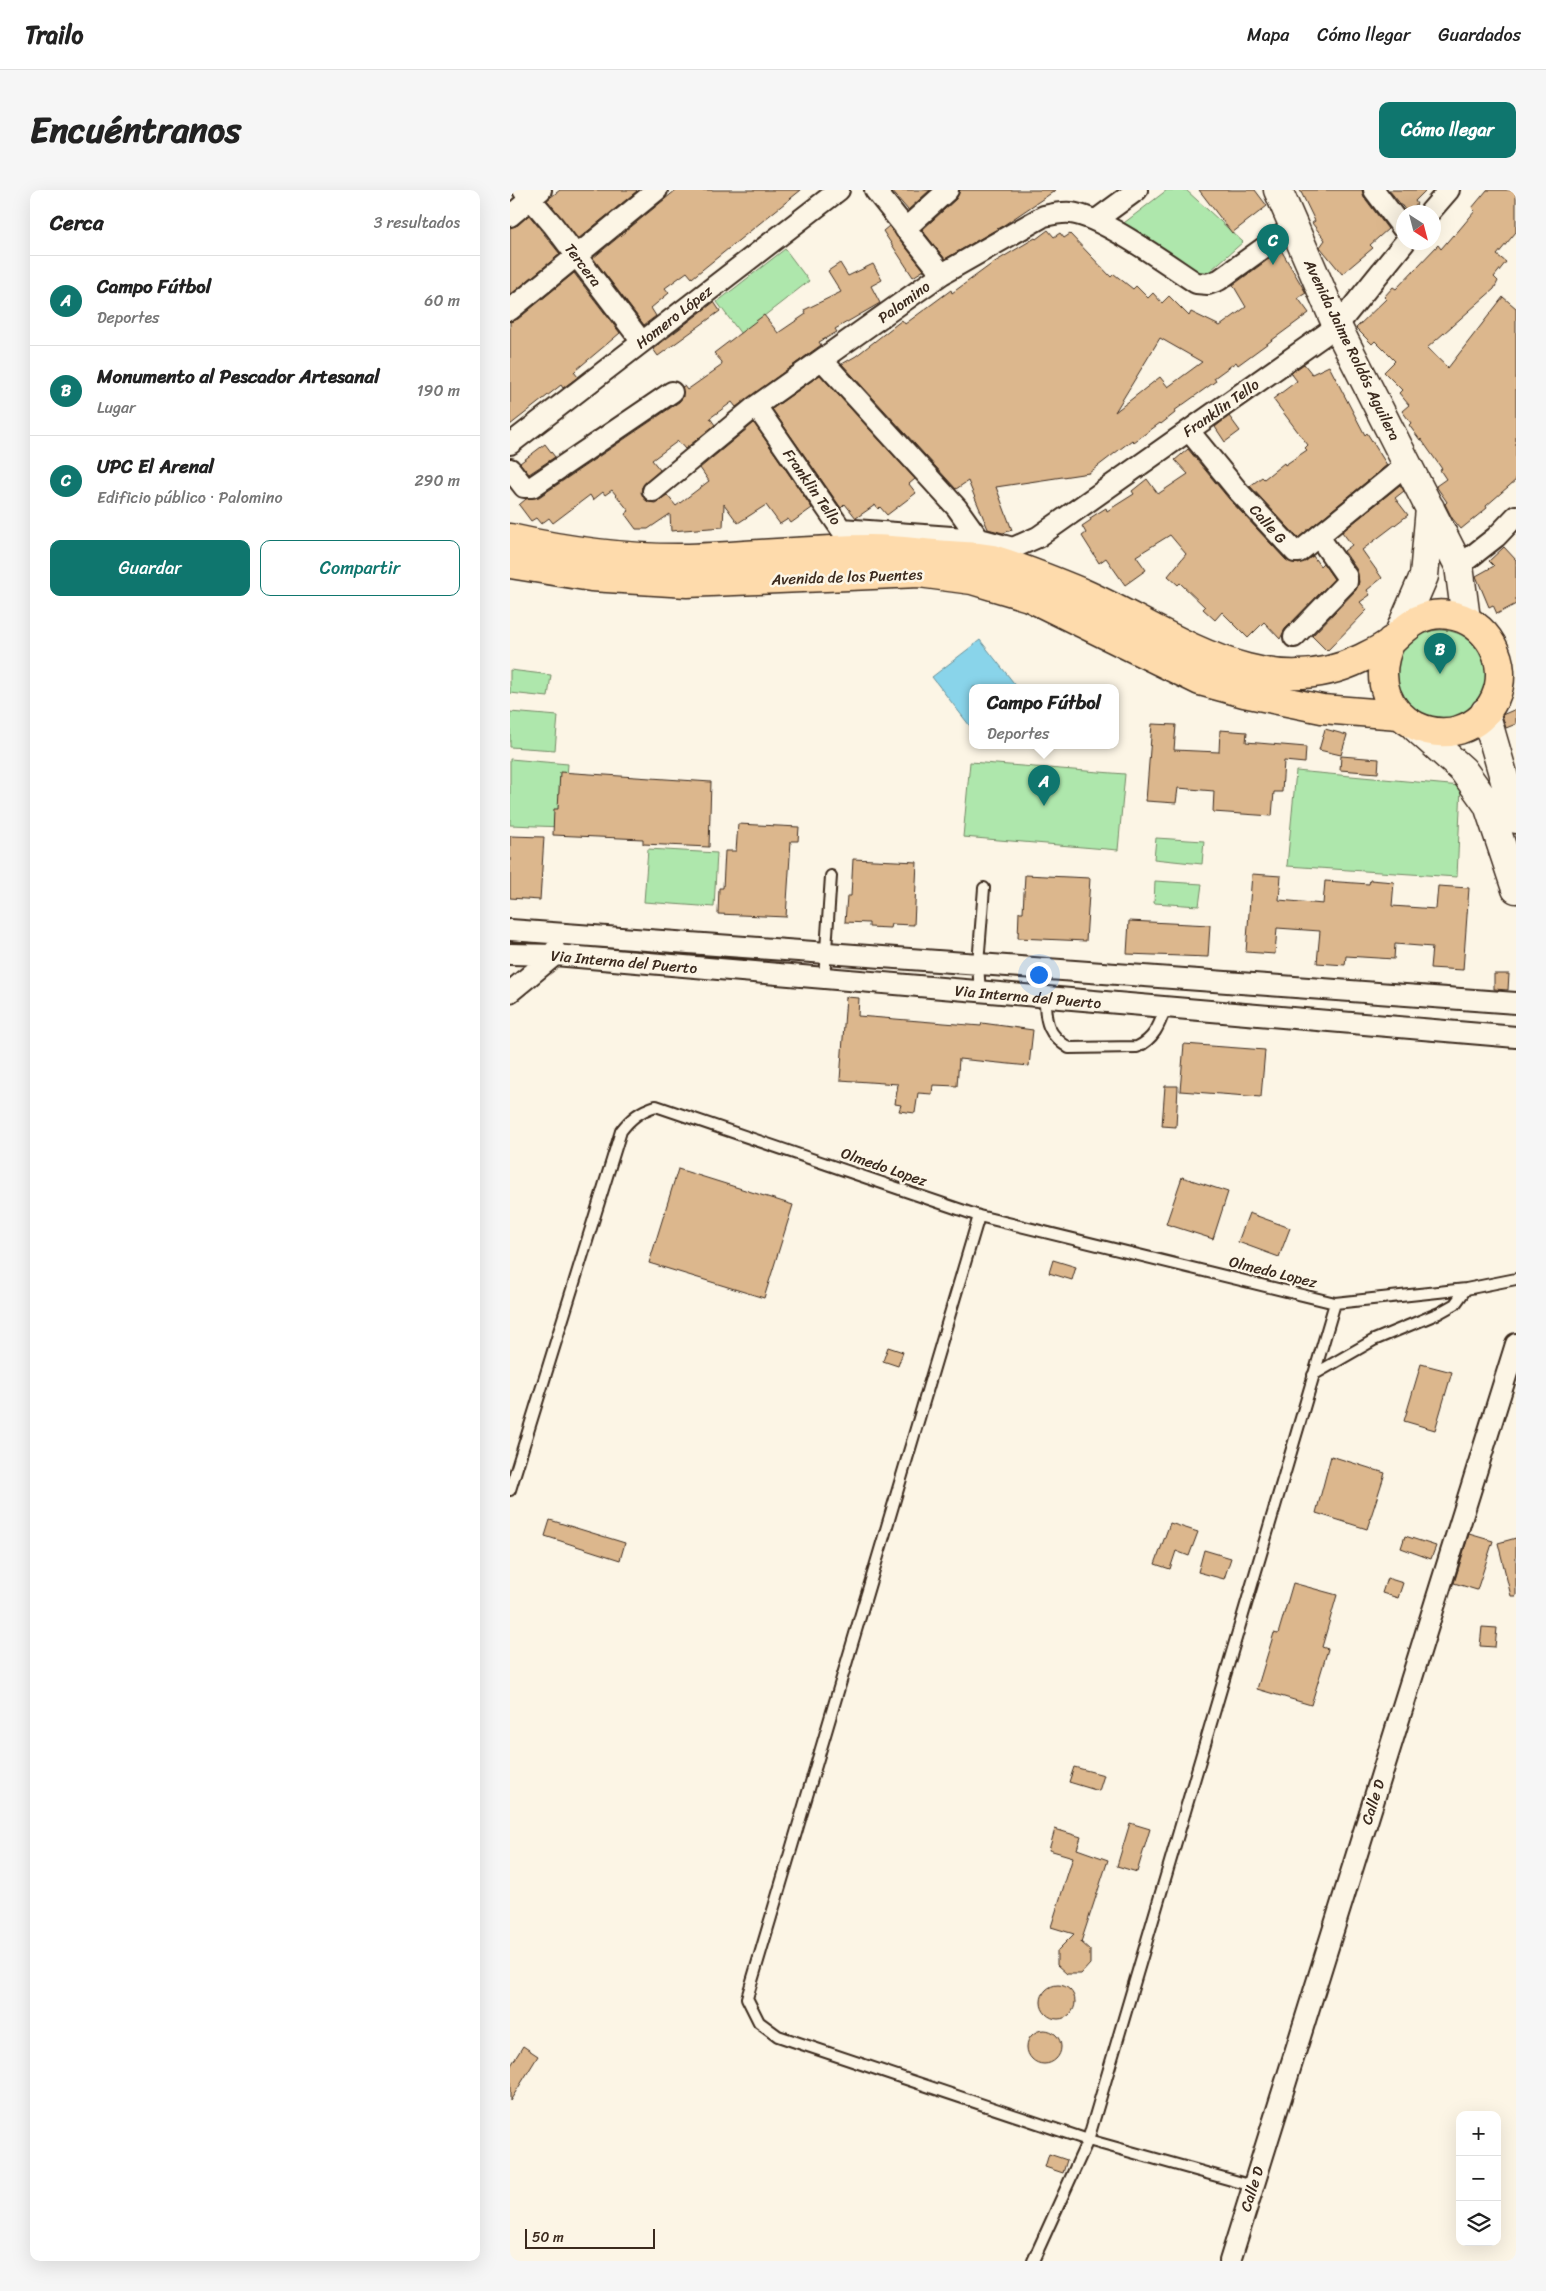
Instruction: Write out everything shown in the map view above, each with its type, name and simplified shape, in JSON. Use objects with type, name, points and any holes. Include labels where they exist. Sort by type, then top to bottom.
[{"type":"main road","name":"Avenida de los Puentes","points":[[510,538],[589,552],[686,558],[871,549],[990,559],[1083,593],[1201,652],[1253,670],[1280,674],[1301,676],[1328,671],[1358,660],[1395,636]]},
{"type":"main road","name":"Avenida de los Puentes","points":[[510,564],[590,577],[687,583],[918,573],[972,580],[1029,597],[1200,681],[1244,693],[1322,709],[1407,721]]},
{"type":"main road","points":[[1448,614],[1466,619],[1481,629],[1492,643],[1499,661],[1500,679],[1495,697],[1485,712],[1470,724],[1453,731],[1434,732],[1407,721],[1390,703],[1384,688],[1382,672],[1384,656],[1395,636],[1414,621],[1431,615],[1448,614]]},
{"type":"street","points":[[510,310],[656,190]]},
{"type":"street","name":"Homero López","points":[[510,444],[839,190]]},
{"type":"street","points":[[875,190],[942,274]]},
{"type":"street","points":[[905,229],[948,190]]},
{"type":"street","points":[[1096,220],[1137,190]]},
{"type":"street","name":"Avenida Jaime Roldós Aguilera","points":[[1278,190],[1337,326],[1459,566],[1466,619]]},
{"type":"street","points":[[1374,190],[1396,219]]},
{"type":"street","points":[[1436,205],[1449,190]]},
{"type":"street","points":[[510,216],[532,193]]},
{"type":"street","name":"Tercera","points":[[532,193],[642,342]]},
{"type":"street","name":"Palomino","points":[[653,490],[729,430],[756,406],[823,361],[942,274],[1044,216],[1055,213],[1071,213],[1096,220],[1196,283],[1208,284],[1219,280],[1294,226]]},
{"type":"street","name":"Franklin Tello","points":[[756,406],[841,529],[979,539],[1014,548],[1038,537],[1337,326],[1399,250]]},
{"type":"street","points":[[823,361],[957,508],[979,539]]},
{"type":"street","points":[[510,469],[524,487],[532,487],[672,392]]},
{"type":"street","name":"Calle G","points":[[1189,431],[1238,491],[1292,550],[1299,552],[1407,464]]},
{"type":"street","points":[[1395,636],[1424,576],[1430,508]]},
{"type":"street","points":[[1459,566],[1496,537],[1516,516]]},
{"type":"street","points":[[1294,638],[1347,582],[1347,577],[1318,537]]},
{"type":"street","points":[[1485,712],[1511,829],[1516,890]]},
{"type":"street","points":[[1407,721],[1463,770],[1488,805],[1511,829]]},
{"type":"street","name":"Via Interna del Puerto","points":[[510,930],[1516,1003]]},
{"type":"street","points":[[510,992],[555,955],[558,933]]},
{"type":"street","name":"Via Interna del Puerto","points":[[510,954],[555,955],[1044,999],[1516,1037]]},
{"type":"street","points":[[1118,1005],[1119,974]]},
{"type":"street","points":[[1341,1024],[1345,991]]},
{"type":"street","name":"Calle D","points":[[1230,2261],[1516,1344]]},
{"type":"lane","points":[[824,979],[831,876]]},
{"type":"lane","points":[[980,993],[978,964],[984,888]]},
{"type":"lane","points":[[1044,999],[1045,1019],[1048,1026],[1060,1042],[1068,1048],[1137,1047],[1144,1043],[1158,1028],[1165,1009]]},
{"type":"lane","name":"Olmedo Lopez","points":[[510,1490],[621,1131],[631,1118],[644,1109],[656,1106],[979,1216],[1335,1303],[1466,1289],[1516,1279]]},
{"type":"lane","points":[[979,1216],[747,1998],[759,2022],[778,2036],[1088,2140],[1253,2186]]},
{"type":"lane","points":[[1314,1375],[1374,1340],[1439,1314],[1455,1304],[1466,1289]]},
{"type":"lane","points":[[1032,2261],[1088,2140],[1335,1303]]},
{"type":"green space","points":[[1167,190],[1186,190],[1243,242],[1203,277],[1120,226]]},
{"type":"green space","points":[[785,249],[809,281],[741,334],[717,302]]},
{"type":"green space","points":[[1441,630],[1458,633],[1473,643],[1483,658],[1486,675],[1483,692],[1473,707],[1458,717],[1441,720],[1424,717],[1409,707],[1399,692],[1396,675],[1399,658],[1409,643],[1424,633]]},
{"type":"green space","points":[[510,670],[551,675],[548,697],[510,693]]},
{"type":"green space","points":[[510,712],[558,716],[555,750],[510,747]]},
{"type":"green space","points":[[510,759],[568,764],[563,827],[510,825]]},
{"type":"green space","points":[[970,762],[1125,774],[1118,850],[963,837]]},
{"type":"green space","points":[[1296,771],[1461,786],[1457,877],[1287,866]]},
{"type":"green space","points":[[1156,838],[1204,841],[1202,864],[1154,859]]},
{"type":"green space","points":[[648,849],[717,853],[714,907],[644,902]]},
{"type":"green space","points":[[1155,881],[1202,884],[1199,906],[1154,903]]},
{"type":"water","points":[[980,640],[1015,684],[969,684],[969,725],[932,677]]},
{"type":"building","points":[[560,190],[637,191],[578,239],[547,200]]},
{"type":"building","points":[[676,190],[801,190],[692,278],[687,272],[665,288],[669,293],[651,308],[656,316],[644,325],[593,258]]},
{"type":"building","points":[[891,190],[930,190],[908,210]]},
{"type":"building","points":[[960,190],[1056,190],[1004,225],[945,259],[922,230],[956,199]]},
{"type":"building","points":[[1199,190],[1255,190],[1267,206],[1232,233]]},
{"type":"building","points":[[1300,190],[1362,190],[1364,197],[1388,229],[1370,245],[1373,248],[1342,274],[1320,247],[1325,240],[1312,223],[1315,221]]},
{"type":"building","points":[[1389,190],[1426,190],[1415,201],[1416,205],[1401,205]]},
{"type":"building","points":[[1487,190],[1516,190],[1516,232],[1497,255],[1506,262],[1494,277],[1498,281],[1494,289],[1427,348],[1448,368],[1503,297],[1516,308],[1516,480],[1486,506],[1487,508],[1461,529],[1452,518],[1445,504],[1447,502],[1436,486],[1446,479],[1440,470],[1442,469],[1409,425],[1411,423],[1402,411],[1409,405],[1399,393],[1402,390],[1384,372],[1395,361],[1375,341],[1372,344],[1356,328],[1386,299],[1384,297],[1393,287],[1396,289],[1433,250],[1441,250],[1475,211],[1472,208]]},
{"type":"building","points":[[529,215],[560,254],[510,295],[510,228],[518,225]]},
{"type":"building","points":[[889,226],[924,270],[913,277],[883,231]]},
{"type":"building","points":[[1048,230],[1054,237],[1060,233],[1064,238],[1070,234],[1111,277],[1114,274],[1133,289],[1136,286],[1148,298],[1153,293],[1162,303],[1169,296],[1189,316],[1191,312],[1220,326],[1246,307],[1233,285],[1281,250],[1306,293],[1298,298],[1309,313],[1238,365],[1236,362],[1214,378],[1216,381],[1174,411],[1175,413],[1161,424],[1134,442],[1132,440],[1089,473],[996,487],[1012,530],[1003,533],[988,529],[968,481],[956,489],[842,364],[856,356],[902,320],[905,324],[951,290],[952,293],[993,263],[1036,239]],"holes":[[[1160,338],[1202,362],[1168,387],[1160,377],[1115,412]]]},
{"type":"building","points":[[840,263],[848,276],[873,264],[882,280],[871,286],[880,303],[835,329],[837,332],[819,342],[821,345],[736,407],[732,402],[710,418],[715,425],[685,449],[678,441],[652,460],[660,470],[642,487],[641,493],[648,502],[655,503],[667,495],[676,506],[709,481],[700,468],[754,423],[812,508],[791,523],[788,519],[780,524],[766,505],[738,523],[724,504],[723,527],[671,531],[670,514],[648,529],[636,529],[625,514],[629,511],[612,490],[605,495],[603,492],[593,500],[590,495],[553,523],[549,518],[541,524],[536,518],[531,521],[519,505],[526,499],[539,497],[679,402],[683,397],[682,387],[684,386],[687,390],[721,366],[722,362],[714,353],[764,315],[778,333],[806,314],[804,310],[841,292],[828,271]]},
{"type":"building","points":[[574,273],[620,333],[574,372],[578,377],[563,388],[561,385],[510,425],[510,322],[518,319]]},
{"type":"building","points":[[714,302],[720,311],[658,356],[653,349]]},
{"type":"building","points":[[1304,364],[1312,374],[1329,366],[1365,435],[1367,433],[1387,465],[1298,538],[1250,486],[1262,477],[1264,479],[1284,463],[1285,465],[1307,450],[1305,448],[1308,445],[1273,399],[1297,381],[1291,373]]},
{"type":"building","points":[[820,375],[915,479],[909,484],[916,493],[887,515],[880,507],[878,509],[875,505],[856,518],[845,504],[841,508],[772,409]]},
{"type":"building","points":[[1229,416],[1240,431],[1225,442],[1215,427]]},
{"type":"building","points":[[545,444],[555,457],[529,474],[520,463]]},
{"type":"building","points":[[1188,449],[1229,499],[1286,560],[1299,564],[1313,556],[1320,566],[1323,563],[1334,579],[1285,629],[1280,639],[1264,622],[1248,638],[1222,612],[1215,620],[1203,609],[1205,607],[1180,583],[1178,585],[1168,576],[1186,554],[1170,535],[1136,556],[1146,570],[1125,585],[1106,558],[1099,563],[1082,536],[1086,533],[1082,526],[1091,520],[1090,518],[1106,508],[1107,511],[1134,494],[1132,491],[1147,479],[1158,494],[1188,474],[1175,460]]},
{"type":"building","points":[[1400,485],[1404,491],[1395,498],[1408,515],[1362,550],[1382,578],[1367,590],[1370,595],[1360,602],[1367,610],[1327,651],[1312,636],[1356,590],[1359,582],[1357,570],[1344,551],[1352,545],[1342,532]]},
{"type":"building","points":[[1504,547],[1516,560],[1516,604],[1497,614],[1493,605],[1489,607],[1476,576],[1494,566],[1489,561]]},
{"type":"building","points":[[1516,709],[1516,724],[1506,728],[1502,715]]},
{"type":"building","points":[[1152,724],[1176,725],[1174,750],[1219,752],[1220,730],[1247,732],[1246,742],[1306,747],[1305,763],[1284,761],[1282,792],[1274,792],[1272,816],[1213,812],[1214,791],[1178,788],[1176,803],[1146,801]]},
{"type":"building","points":[[1325,729],[1347,735],[1341,755],[1319,750]]},
{"type":"building","points":[[1341,756],[1379,759],[1378,773],[1340,770]]},
{"type":"building","points":[[560,772],[711,782],[709,847],[643,844],[643,839],[553,835],[554,809],[558,809]]},
{"type":"building","points":[[738,824],[799,827],[798,841],[791,841],[786,917],[718,914],[719,888],[723,888],[725,851],[736,851]]},
{"type":"building","points":[[510,836],[544,837],[540,900],[510,898]]},
{"type":"building","points":[[853,859],[917,862],[914,925],[891,924],[890,928],[869,927],[869,923],[845,922],[847,896],[851,896]]},
{"type":"building","points":[[1252,874],[1281,876],[1279,900],[1323,904],[1325,881],[1369,884],[1370,880],[1394,882],[1392,906],[1436,909],[1438,886],[1469,888],[1463,970],[1430,968],[1432,947],[1395,944],[1394,959],[1346,956],[1345,965],[1317,963],[1320,931],[1277,928],[1275,954],[1246,952]]},
{"type":"building","points":[[1025,875],[1090,878],[1086,941],[1018,938],[1019,912],[1023,912]]},
{"type":"building","points":[[1129,921],[1210,925],[1208,957],[1127,954]]},
{"type":"building","points":[[1494,974],[1509,974],[1508,990],[1494,989]]},
{"type":"building","points":[[846,997],[859,998],[858,1016],[981,1026],[982,1023],[1033,1030],[1029,1066],[959,1059],[957,1086],[933,1085],[932,1094],[918,1093],[915,1113],[899,1111],[901,1105],[895,1104],[898,1084],[840,1080]]},
{"type":"building","points":[[1184,1044],[1265,1050],[1261,1097],[1180,1091]]},
{"type":"building","points":[[1165,1086],[1178,1086],[1176,1127],[1162,1126]]},
{"type":"building","points":[[678,1169],[793,1205],[764,1298],[649,1263]]},
{"type":"building","points":[[1182,1177],[1228,1192],[1213,1239],[1166,1224]]},
{"type":"building","points":[[1249,1213],[1290,1228],[1279,1257],[1238,1242]]},
{"type":"building","points":[[1053,1260],[1076,1267],[1072,1280],[1049,1273]]},
{"type":"building","points":[[888,1347],[903,1352],[898,1366],[883,1361]]},
{"type":"building","points":[[1421,1364],[1452,1372],[1435,1430],[1404,1421]]},
{"type":"building","points":[[1331,1456],[1385,1473],[1367,1529],[1316,1513]]},
{"type":"building","points":[[550,1520],[625,1543],[620,1560],[545,1536]]},
{"type":"building","points":[[1170,1523],[1198,1532],[1189,1556],[1176,1551],[1170,1569],[1155,1564]]},
{"type":"building","points":[[1469,1534],[1493,1541],[1477,1590],[1454,1583]]},
{"type":"building","points":[[1405,1536],[1436,1546],[1431,1559],[1401,1548]]},
{"type":"building","points":[[1516,1538],[1516,1596],[1511,1596],[1498,1543]]},
{"type":"building","points":[[1204,1550],[1231,1558],[1224,1579],[1198,1572]]},
{"type":"building","points":[[1387,1578],[1403,1583],[1398,1598],[1382,1593]]},
{"type":"building","points":[[1293,1583],[1337,1595],[1322,1647],[1328,1649],[1311,1705],[1257,1689],[1274,1633],[1278,1634]]},
{"type":"building","points":[[1482,1627],[1497,1628],[1495,1647],[1480,1646]]},
{"type":"building","points":[[1074,1767],[1104,1775],[1099,1791],[1069,1782]]},
{"type":"building","points":[[1130,1823],[1150,1829],[1137,1872],[1117,1866]]},
{"type":"building","points":[[1055,1829],[1081,1837],[1077,1849],[1108,1860],[1081,1942],[1090,1950],[1090,1964],[1081,1974],[1067,1974],[1057,1965],[1057,1951],[1074,1934],[1051,1927],[1073,1857],[1049,1850]]},
{"type":"building","points":[[1058,1985],[1070,1990],[1075,2002],[1070,2014],[1058,2019],[1046,2014],[1041,2002],[1046,1990]]},
{"type":"building","points":[[1044,2030],[1056,2035],[1061,2047],[1056,2059],[1044,2064],[1032,2059],[1027,2047],[1032,2035]]},
{"type":"building","points":[[523,2046],[538,2056],[510,2101],[510,2067]]},
{"type":"building","points":[[1049,2154],[1067,2160],[1063,2173],[1045,2167]]},
{"type":"place","name":"UPC El Arenal","points":[[1273,265]]},
{"type":"place","name":"Monumento al Pescador Artesanal","points":[[1440,674]]},
{"type":"place","name":"Campo Fútbol","points":[[1044,806]]}]
